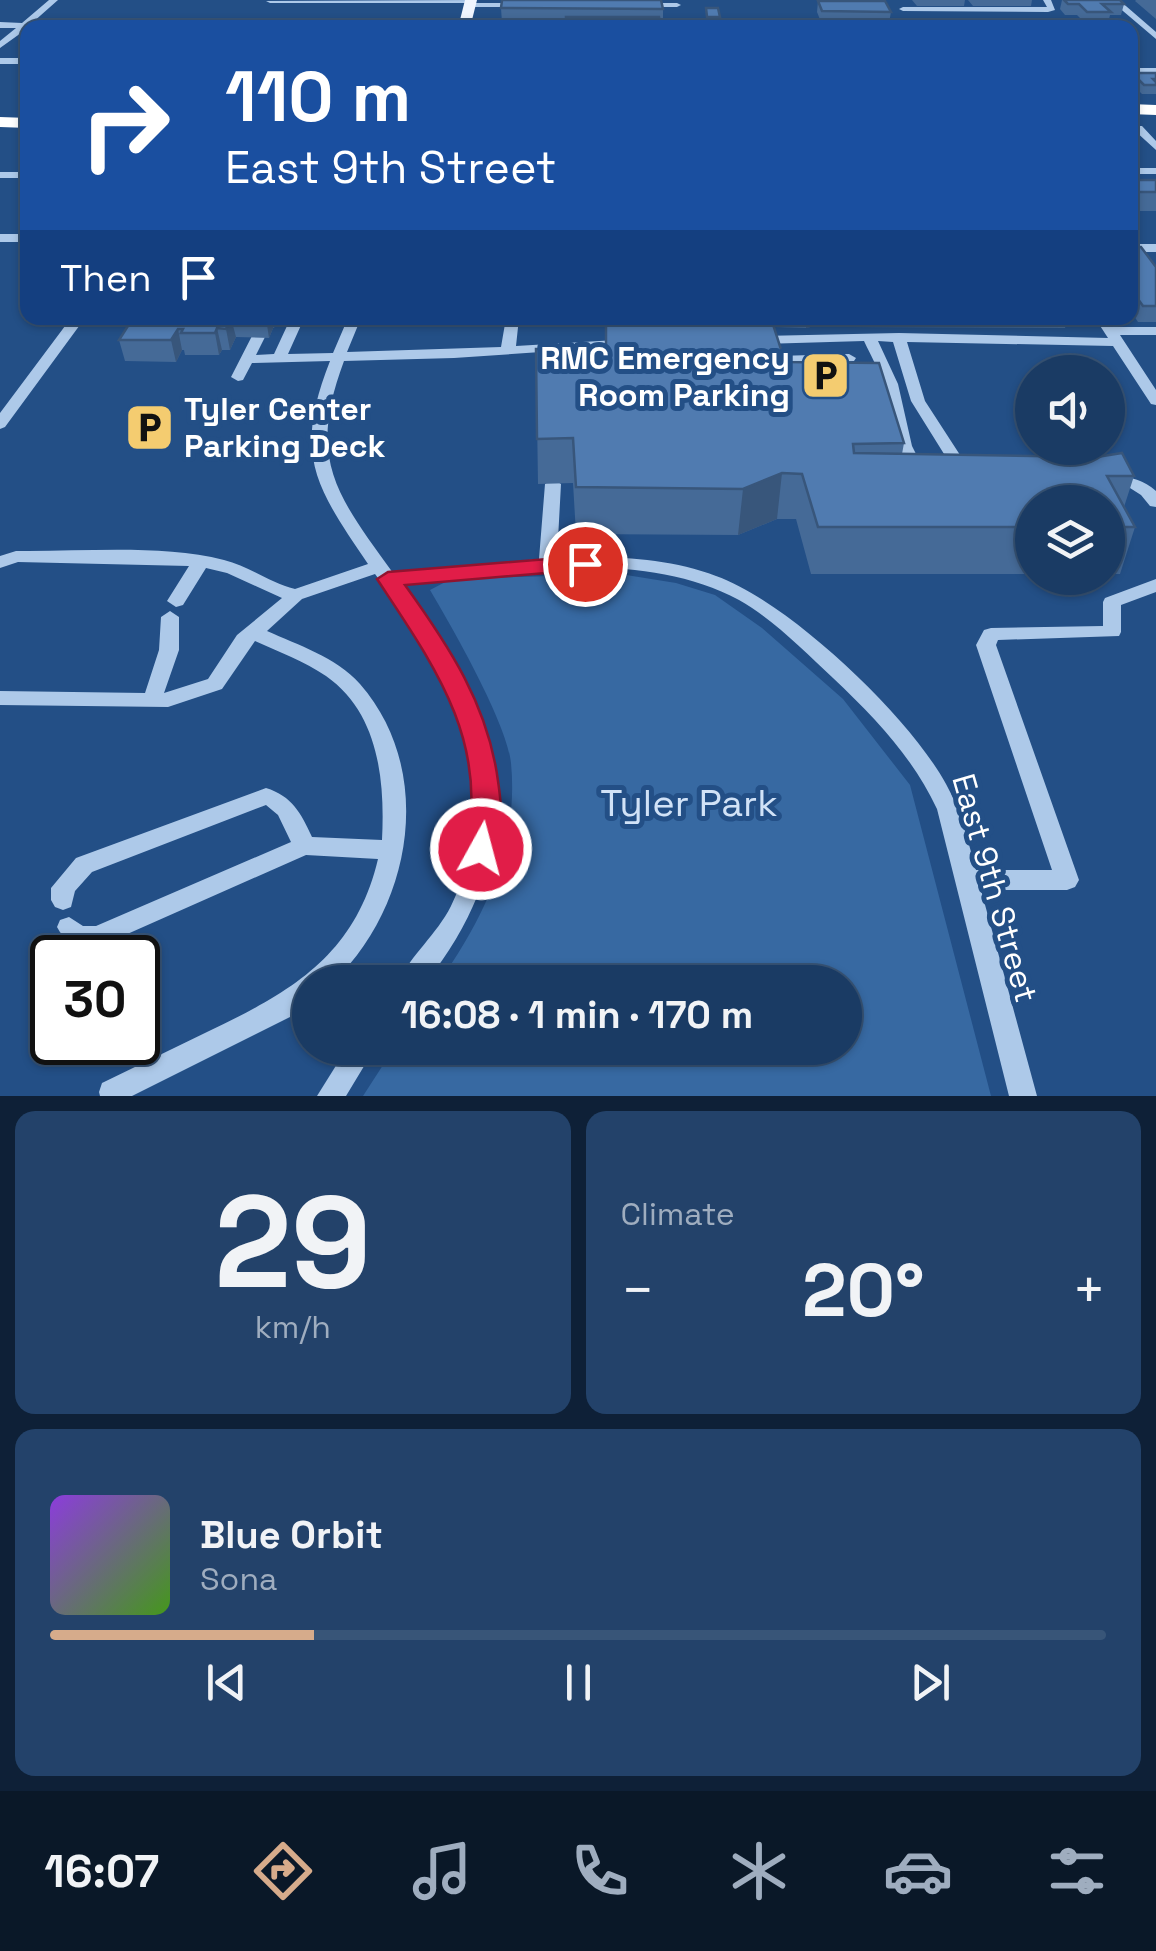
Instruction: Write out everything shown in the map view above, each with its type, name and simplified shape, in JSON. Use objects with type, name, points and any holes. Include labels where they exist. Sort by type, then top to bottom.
[{"type":"street","points":[[30,20],[54,0]]},
{"type":"street","points":[[271,0],[540,5]]},
{"type":"street","points":[[903,9],[1048,10],[1052,8],[1047,0]]},
{"type":"street","points":[[1114,0],[1153,31]]},
{"type":"street","points":[[628,5],[677,2]]},
{"type":"street","points":[[0,44],[20,28]]},
{"type":"street","points":[[0,423],[73,325]]},
{"type":"street","points":[[238,377],[260,332],[268,325]]},
{"type":"street","points":[[279,359],[294,325]]},
{"type":"street","points":[[351,325],[318,425],[319,458],[325,480],[436,646],[463,695],[481,752],[488,814],[473,884],[448,934],[424,965]]},
{"type":"street","points":[[508,350],[511,325]]},
{"type":"street","points":[[1110,330],[1156,400]]},
{"type":"street","points":[[742,344],[771,340],[1156,331]]},
{"type":"street","points":[[869,337],[891,384],[904,446],[919,476],[941,482],[988,480]]},
{"type":"street","points":[[776,360],[851,365],[851,338]]},
{"type":"street","points":[[899,338],[918,401],[968,480]]},
{"type":"street","points":[[771,340],[784,379]]},
{"type":"street","points":[[248,359],[508,350],[559,354],[582,345],[641,346]]},
{"type":"street","points":[[1083,478],[1127,481],[1150,491],[1156,502]]},
{"type":"street","points":[[548,564],[554,484]]},
{"type":"street","points":[[0,562],[16,556],[200,562],[248,573],[272,591],[296,595]]},
{"type":"street","points":[[152,700],[169,650],[173,609],[200,562]]},
{"type":"street","name":"East 9th Street","points":[[296,595],[384,573],[623,564],[700,577],[745,596],[814,649],[900,730],[930,768],[948,809],[1024,1096]]},
{"type":"street","points":[[966,880],[1067,880],[986,645],[991,634],[1112,632],[1112,602],[1156,585]]},
{"type":"street","points":[[0,698],[152,700],[188,696],[215,684],[254,632],[296,595]]},
{"type":"street","points":[[254,632],[316,662],[349,684],[374,716],[391,756],[397,800],[391,850],[378,898],[356,942],[333,965]]},
{"type":"street","points":[[63,900],[63,888],[84,865],[266,796],[280,800],[287,809],[304,846]]},
{"type":"street","points":[[68,927],[78,936],[98,936],[304,846],[391,850]]},
{"type":"street","points":[[112,1092],[292,1001]]},
{"type":"street","points":[[331,1096],[351,1065]]},
{"type":"green space","name":"Tyler Park","points":[[620,574],[676,583],[715,595],[762,628],[843,699],[910,785],[991,1096],[363,1096],[383,1065],[862,1065],[862,965],[451,965],[471,932],[495,879],[510,823],[512,793],[511,763],[500,724],[430,590],[451,579]]},
{"type":"building","points":[[502,0],[661,0],[663,9],[501,8]]},
{"type":"building","points":[[1064,0],[1120,0],[1124,4],[1102,4],[1111,12],[1087,12],[1079,4]]},
{"type":"building","points":[[818,1],[885,1],[891,12],[822,11]]},
{"type":"building","points":[[706,8],[718,8],[720,17],[707,17]]},
{"type":"building","points":[[659,17],[660,20],[566,20]]},
{"type":"building","points":[[1138,73],[1156,73],[1156,85],[1144,85]]},
{"type":"building","points":[[1138,180],[1156,180],[1156,192],[1138,192]]},
{"type":"building","points":[[1138,247],[1156,267],[1156,306],[1143,306],[1138,299]]},
{"type":"building","points":[[129,325],[228,325],[226,329],[217,328],[215,333],[181,333],[183,329],[178,329],[171,340],[119,340]]},
{"type":"building","points":[[606,325],[773,325],[785,362],[879,363],[904,443],[853,444],[854,453],[1015,456],[1015,465],[1125,465],[1125,459],[1134,476],[1107,476],[1112,485],[1015,485],[1015,527],[818,527],[802,474],[782,473],[743,489],[576,487],[573,438],[537,439],[536,349],[606,349]]},
{"type":"building","points":[[1125,509],[1135,527],[1125,527]]},
{"type":"place","name":"RMC Emergency Room Parking","points":[[825,376]]},
{"type":"place","name":"Tyler Center Parking Deck","points":[[149,427]]},
{"type":"route","points":[[481,849],[488,814],[481,752],[463,695],[436,646],[388,579],[585,564]]}]
